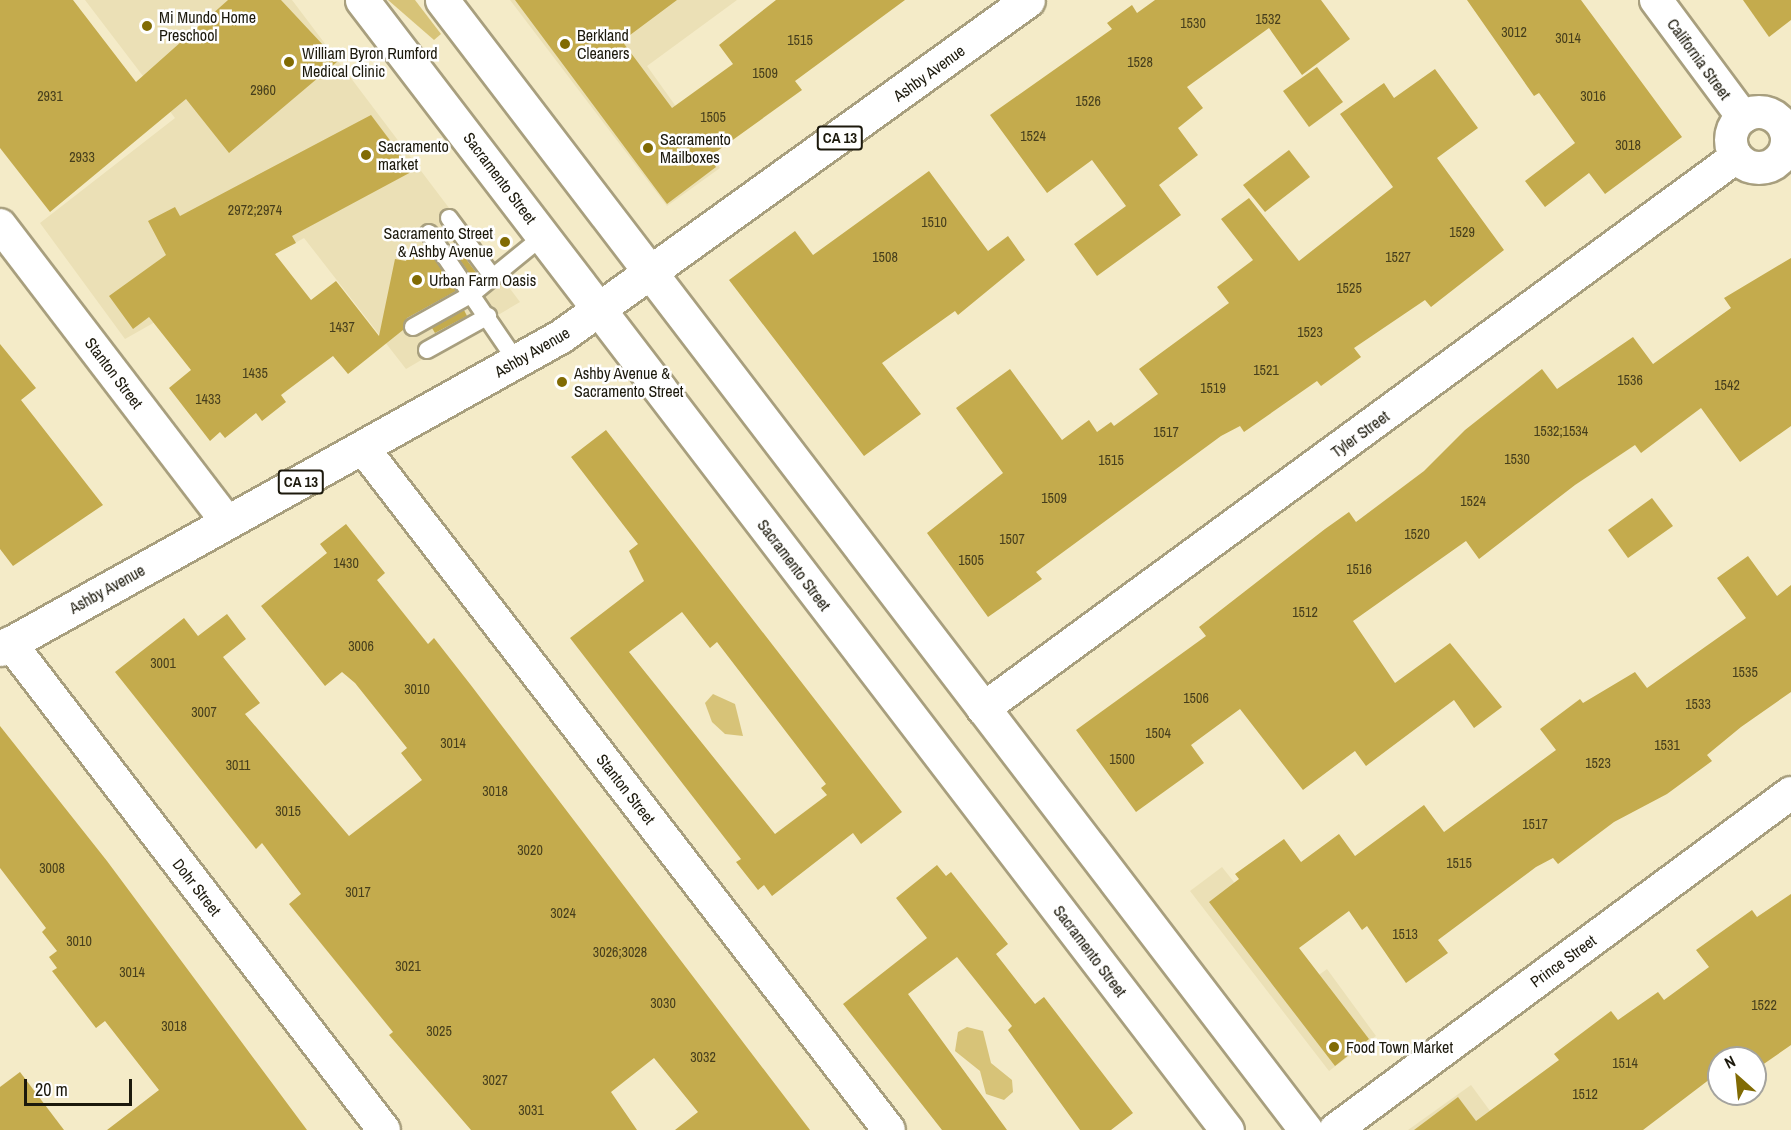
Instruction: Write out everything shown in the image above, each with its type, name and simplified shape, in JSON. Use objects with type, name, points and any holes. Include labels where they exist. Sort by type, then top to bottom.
[{"type":"street","name":"Sacramento Street","points":[[362,0],[1227,1130]]},
{"type":"street","points":[[442,0],[1306,1130]]},
{"type":"street","name":"Ashby Avenue","points":[[5,646],[517,362],[600,311],[1028,0]]},
{"type":"street","name":"California Street","points":[[1656,0],[1743,117]]},
{"type":"street","points":[[1758,112],[1786,120],[1787,139],[1783,172],[1751,167],[1736,157],[1732,132],[1743,117],[1758,112]]},
{"type":"street","name":"Tyler Street","points":[[983,709],[1736,157]]},
{"type":"street","name":"Stanton Street","points":[[0,225],[226,522]]},
{"type":"street","name":"Stanton Street","points":[[363,447],[889,1130]]},
{"type":"street","name":"Dohr Street","points":[[5,646],[384,1130]]},
{"type":"street","name":"Prince Street","points":[[1335,1130],[1791,793]]},
{"type":"lane","points":[[449,218],[492,276]]},
{"type":"lane","points":[[429,233],[488,316],[517,362]]},
{"type":"lane","points":[[413,327],[472,294],[543,236]]},
{"type":"lane","points":[[427,350],[488,316]]},
{"type":"shaded area","points":[[85,0],[292,0],[520,302],[406,369],[304,238],[125,339],[40,223],[175,118]]},
{"type":"shaded area","points":[[388,0],[415,0],[441,34],[434,40]]},
{"type":"shaded area","points":[[510,0],[737,0],[647,66],[720,168],[667,206]]},
{"type":"shaded area","points":[[713,694],[735,704],[743,736],[725,734],[712,722],[705,703]]},
{"type":"shaded area","points":[[1222,867],[1312,980],[1327,969],[1376,1036],[1329,1071],[1190,891]]},
{"type":"shaded area","points":[[967,1027],[983,1031],[991,1063],[1012,1080],[1013,1092],[1004,1100],[986,1094],[980,1071],[955,1051],[958,1032]]},
{"type":"shaded area","points":[[1471,1085],[1504,1130],[1408,1130]]},
{"type":"building","points":[[0,0],[73,0],[136,82],[228,0],[281,0],[338,61],[229,153],[186,99],[50,212],[0,148]]},
{"type":"building","points":[[515,0],[677,0],[622,41],[672,108],[733,64],[719,45],[776,0],[905,0],[795,81],[802,90],[709,157],[716,167],[667,204]]},
{"type":"building","points":[[1155,0],[1321,0],[1350,39],[1302,75],[1269,28],[1187,87],[1203,108],[1178,128],[1198,155],[1159,185],[1181,215],[1097,276],[1074,244],[1126,206],[1092,160],[1047,193],[990,115],[1112,29],[1107,23],[1132,5],[1137,13]]},
{"type":"building","points":[[1467,0],[1581,0],[1682,137],[1605,194],[1589,173],[1545,207],[1525,181],[1575,143],[1539,93],[1534,96]]},
{"type":"building","points":[[1743,0],[1791,0],[1791,20],[1769,37]]},
{"type":"building","points":[[1317,67],[1343,102],[1309,127],[1283,91]]},
{"type":"building","points":[[1435,69],[1478,128],[1437,158],[1504,250],[1431,307],[1425,300],[1354,348],[1361,357],[1321,386],[1317,381],[1244,432],[1240,426],[1221,436],[1036,572],[1042,579],[988,617],[927,533],[1003,473],[956,408],[1010,369],[1062,440],[1089,420],[1097,432],[1111,422],[1114,426],[1158,394],[1139,369],[1229,303],[1217,287],[1253,260],[1221,219],[1249,198],[1299,261],[1393,187],[1340,114],[1384,83],[1394,98]]},
{"type":"building","points":[[371,115],[413,171],[292,236],[296,243],[275,254],[311,300],[336,281],[379,336],[395,259],[406,261],[408,255],[435,260],[456,291],[407,318],[403,330],[348,374],[333,356],[281,395],[286,402],[262,421],[256,413],[225,438],[220,432],[210,441],[169,388],[191,370],[149,317],[133,329],[109,296],[166,255],[148,221],[175,207],[180,216]]},
{"type":"building","points":[[1289,150],[1310,177],[1265,212],[1243,185]]},
{"type":"building","points":[[929,171],[988,251],[1008,236],[1025,260],[958,315],[955,311],[882,363],[921,414],[864,456],[729,280],[795,231],[813,255]]},
{"type":"building","points":[[457,247],[478,275],[473,279],[453,250]]},
{"type":"building","points":[[1791,258],[1791,426],[1740,462],[1701,408],[1641,453],[1635,445],[1575,485],[1479,559],[1466,541],[1353,621],[1395,683],[1450,643],[1502,707],[1474,728],[1454,700],[1366,766],[1355,751],[1303,790],[1240,709],[1191,745],[1204,763],[1136,812],[1076,730],[1206,636],[1199,627],[1325,529],[1349,512],[1356,522],[1424,471],[1465,430],[1542,369],[1557,389],[1633,337],[1653,364],[1731,308],[1724,298]]},
{"type":"building","points":[[464,310],[467,316],[435,333],[432,328]]},
{"type":"building","points":[[0,344],[36,388],[21,400],[103,505],[13,566],[0,549]]},
{"type":"building","points":[[606,430],[902,812],[861,844],[853,833],[772,896],[764,885],[758,890],[736,862],[741,859],[570,638],[644,581],[629,551],[638,544],[571,457]],"holes":[[[682,612],[710,648],[717,642],[826,784],[821,788],[827,795],[775,834],[629,652]]]},
{"type":"building","points":[[1652,498],[1673,526],[1628,558],[1608,530]]},
{"type":"building","points":[[346,524],[385,573],[377,580],[428,644],[434,638],[810,1130],[675,1130],[698,1112],[654,1058],[611,1092],[637,1130],[471,1130],[389,1035],[393,1032],[289,904],[301,894],[262,843],[256,849],[115,672],[184,618],[198,636],[227,614],[246,639],[223,657],[260,703],[245,714],[349,836],[422,780],[401,753],[407,748],[355,683],[342,672],[325,686],[261,606],[327,553],[320,544]]},
{"type":"building","points":[[1748,556],[1777,596],[1791,585],[1791,692],[1741,727],[1707,755],[1712,761],[1667,794],[1614,822],[1558,864],[1553,858],[1536,867],[1438,940],[1448,953],[1406,983],[1367,926],[1362,930],[1349,911],[1299,948],[1369,1039],[1335,1066],[1209,902],[1239,879],[1235,874],[1284,839],[1301,862],[1339,834],[1355,856],[1424,805],[1444,832],[1556,750],[1540,729],[1580,699],[1583,703],[1635,672],[1647,688],[1746,618],[1717,578]]},
{"type":"building","points":[[0,726],[107,861],[307,1130],[107,1130],[159,1090],[105,1021],[96,1028],[52,971],[57,968],[49,957],[57,951],[42,932],[46,928],[0,868]]},
{"type":"building","points":[[937,865],[946,876],[951,872],[1008,944],[996,954],[1035,1004],[1044,997],[1133,1113],[1111,1130],[1080,1130],[1008,1030],[1012,1026],[957,957],[908,994],[1007,1130],[942,1130],[843,1004],[927,938],[896,898]]},
{"type":"building","points":[[1791,894],[1791,1045],[1767,1062],[1767,1046],[1707,1046],[1707,1081],[1643,1130],[1414,1130],[1458,1097],[1476,1121],[1559,1060],[1554,1054],[1611,1011],[1618,1020],[1658,992],[1664,1000],[1709,967],[1696,950],[1752,910],[1757,917]]},
{"type":"building","points":[[20,1072],[64,1130],[0,1130],[0,1087]]},
{"type":"place","name":"Mi Mundo Home Preschool","points":[[147,26]]},
{"type":"place","name":"Berkland Cleaners","points":[[565,44]]},
{"type":"place","name":"William Byron Rumford Medical Clinic","points":[[289,62]]},
{"type":"place","name":"Sacramento Mailboxes","points":[[648,148]]},
{"type":"place","name":"Sacramento market","points":[[366,155]]},
{"type":"place","name":"Sacramento Street & Ashby Avenue","points":[[505,242]]},
{"type":"place","name":"Urban Farm Oasis","points":[[417,280]]},
{"type":"place","name":"Ashby Avenue & Sacramento Street","points":[[562,382]]},
{"type":"place","name":"Food Town Market","points":[[1334,1047]]}]
